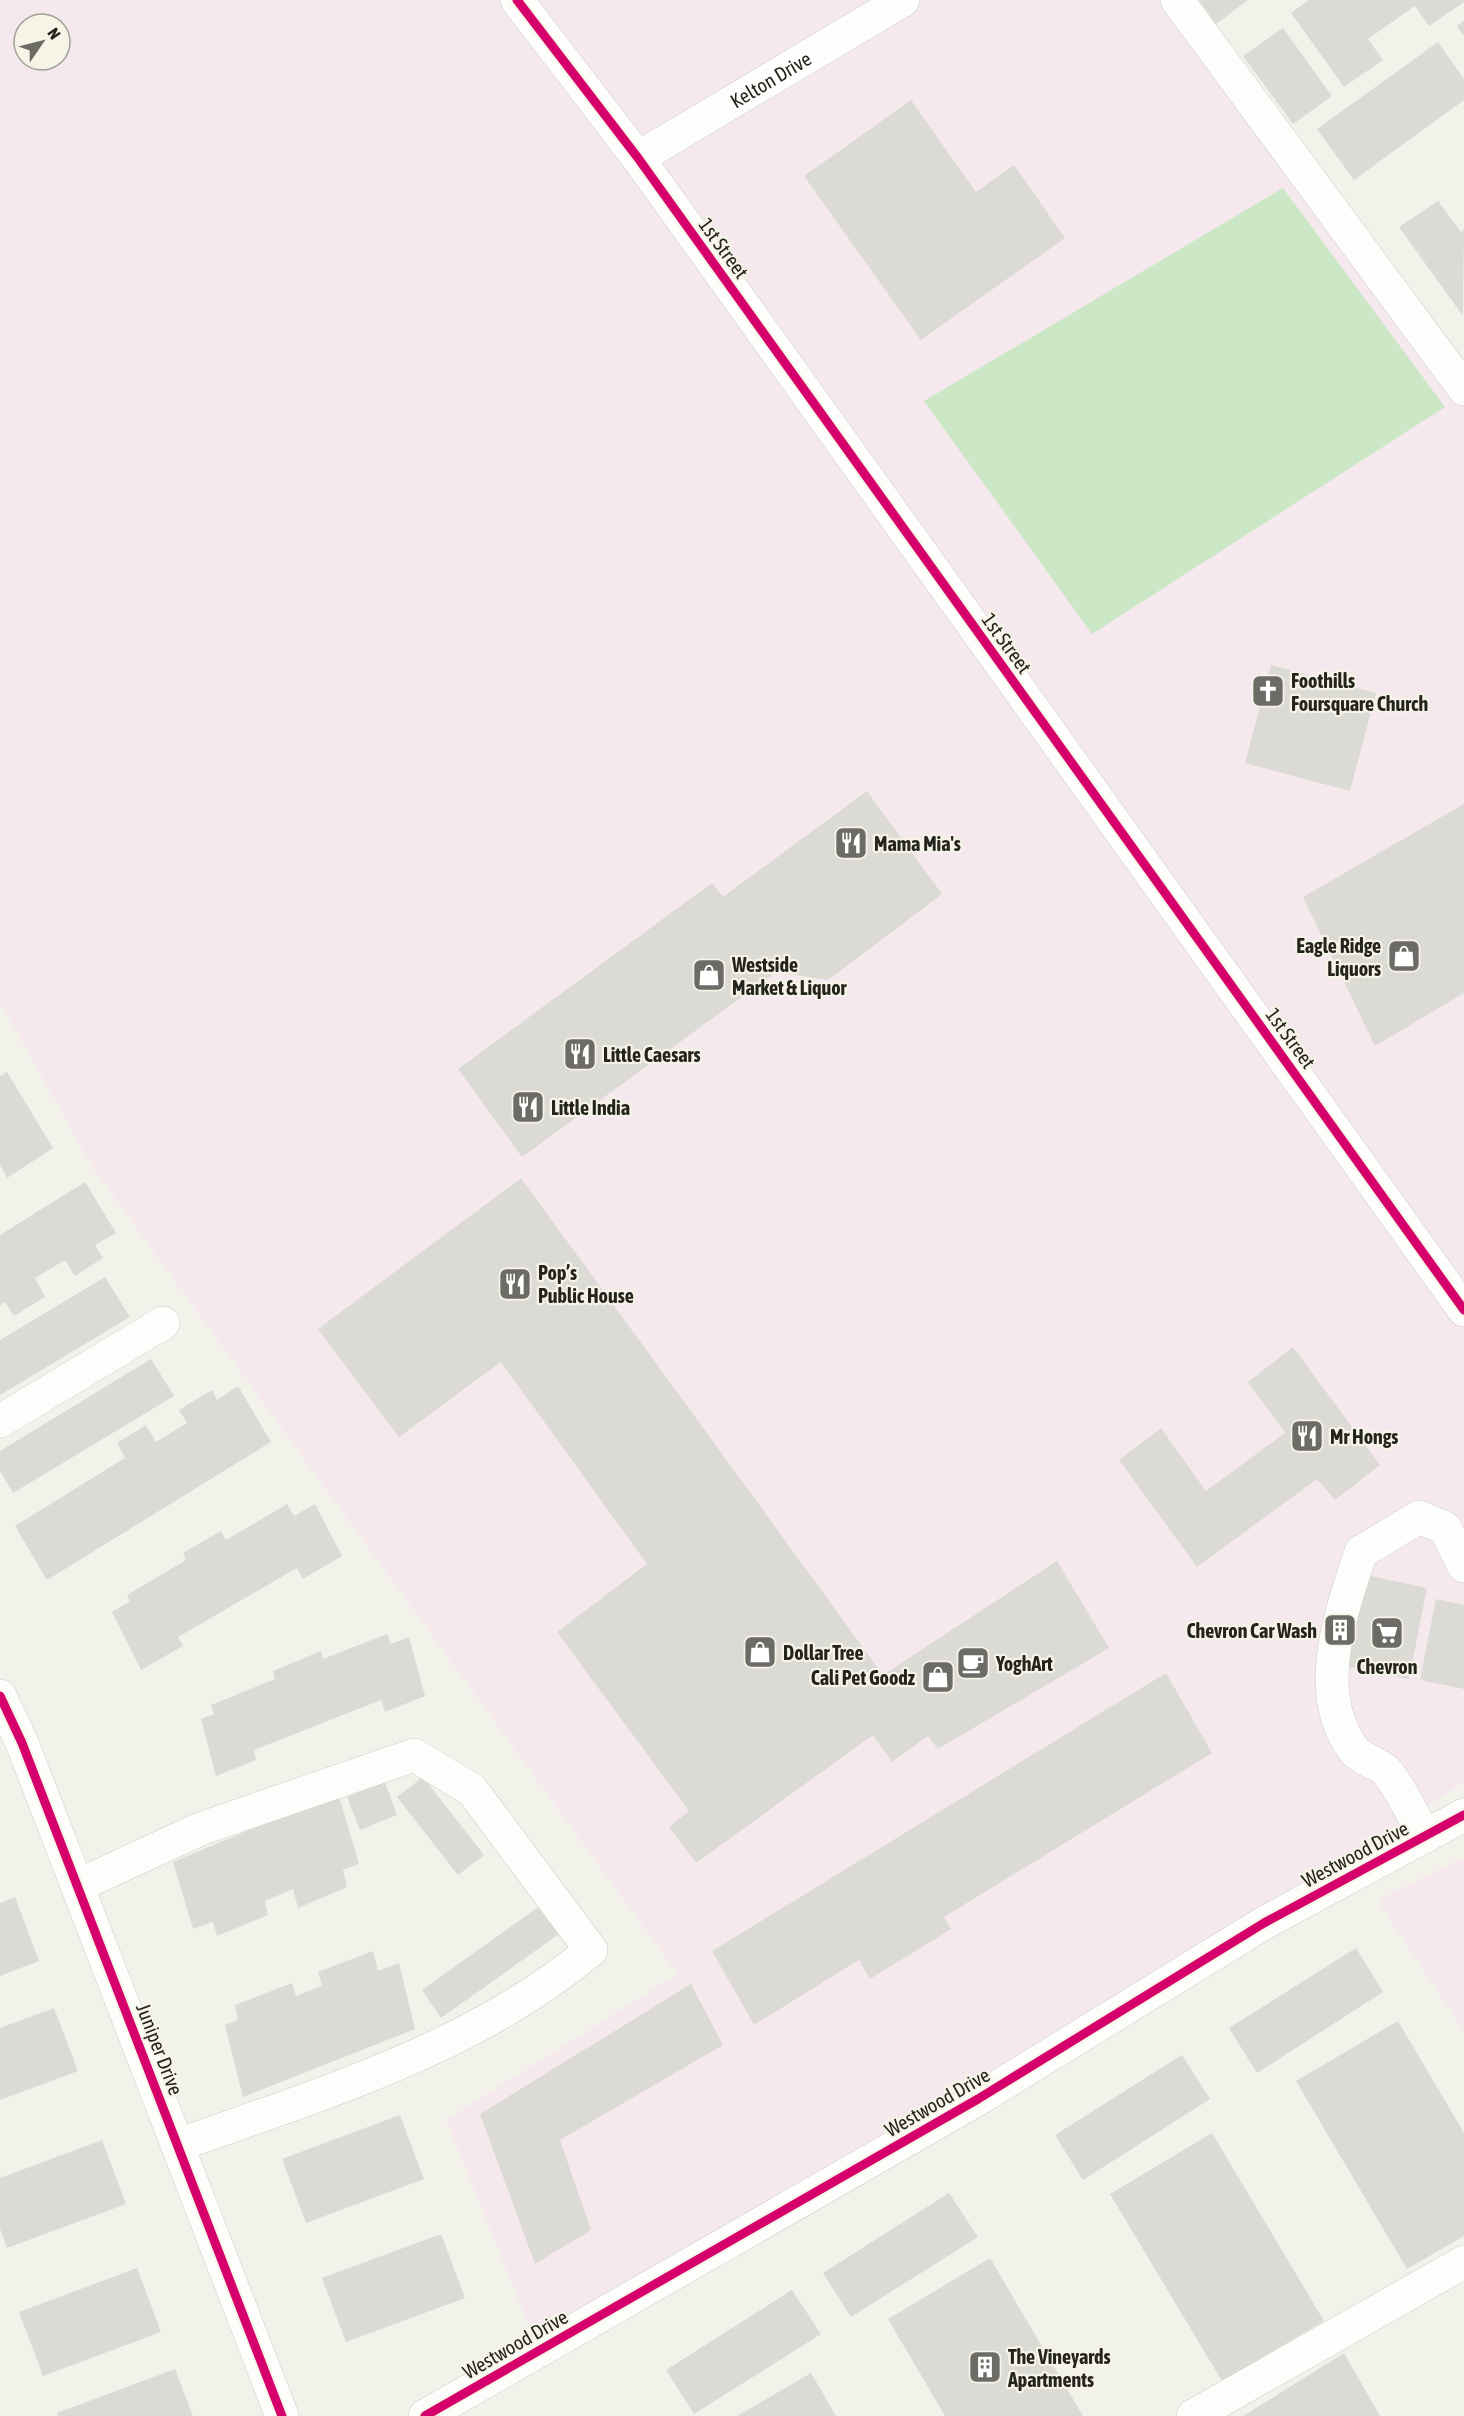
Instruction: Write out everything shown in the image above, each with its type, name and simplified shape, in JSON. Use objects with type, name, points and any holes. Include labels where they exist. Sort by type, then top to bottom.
[{"type":"street","name":"1st Street","points":[[518,0],[638,158],[1464,1310]]},
{"type":"street","name":"Kelton Drive","points":[[638,158],[903,0]]},
{"type":"street","points":[[1177,0],[1464,389]]},
{"type":"street","points":[[0,1421],[163,1323]]},
{"type":"street","points":[[1425,1837],[1388,1771],[1356,1752],[1338,1722],[1333,1700],[1333,1664],[1347,1596],[1361,1552],[1419,1517],[1445,1528],[1464,1566]]},
{"type":"street","name":"Juniper Drive","points":[[0,1696],[22,1743],[282,2416]]},
{"type":"street","points":[[77,1886],[200,1829],[414,1755],[472,1790],[591,1950],[560,1977],[440,2046],[298,2102],[178,2145]]},
{"type":"street","name":"Westwood Drive","points":[[425,2416],[978,2099],[1264,1923],[1464,1815]]},
{"type":"street","points":[[1193,2416],[1464,2262]]},
{"type":"shaded area","points":[[0,0],[1192,0],[1464,368],[1464,1781],[1264,1923],[536,2343],[446,2120],[678,1974],[93,1168],[0,1002]]},
{"type":"shaded area","points":[[1464,1857],[1464,2031],[1377,1900]]},
{"type":"green space","points":[[1283,188],[1445,407],[1092,634],[924,401]]},
{"type":"building","points":[[1199,0],[1248,0],[1216,24]]},
{"type":"building","points":[[1309,0],[1464,0],[1464,2],[1429,26],[1415,6],[1368,39],[1383,60],[1344,87],[1291,13]]},
{"type":"building","points":[[1464,21],[1464,36],[1457,26]]},
{"type":"building","points":[[1283,28],[1332,96],[1293,124],[1243,56]]},
{"type":"building","points":[[1438,42],[1464,79],[1464,100],[1354,180],[1317,129]]},
{"type":"building","points":[[911,100],[976,192],[1014,165],[1065,238],[921,340],[804,176]]},
{"type":"building","points":[[1438,201],[1461,232],[1464,229],[1463,316],[1399,227]]},
{"type":"building","points":[[1271,665],[1376,693],[1350,791],[1245,763]]},
{"type":"building","points":[[867,791],[942,894],[828,980],[776,972],[522,1157],[458,1069],[712,883],[723,897]]},
{"type":"building","points":[[1464,804],[1464,993],[1375,1046],[1303,897]]},
{"type":"building","points":[[7,1072],[53,1148],[7,1178],[0,1165],[0,1076]]},
{"type":"building","points":[[521,1178],[883,1675],[1057,1561],[1109,1648],[938,1749],[928,1736],[892,1762],[873,1735],[696,1863],[669,1827],[689,1811],[557,1632],[647,1564],[501,1362],[399,1437],[318,1329]]},
{"type":"building","points":[[85,1182],[116,1233],[95,1245],[103,1258],[75,1276],[65,1260],[35,1278],[45,1297],[14,1316],[5,1302],[0,1305],[0,1235]]},
{"type":"building","points":[[105,1277],[130,1317],[0,1395],[0,1340]]},
{"type":"building","points":[[1293,1347],[1380,1465],[1335,1500],[1317,1479],[1197,1567],[1119,1460],[1161,1428],[1206,1491],[1285,1433],[1248,1382]]},
{"type":"building","points":[[151,1359],[174,1396],[13,1493],[0,1471],[0,1451]]},
{"type":"building","points":[[238,1386],[271,1442],[47,1580],[15,1526],[125,1458],[117,1443],[146,1425],[156,1442],[187,1423],[179,1410],[212,1390],[217,1400]]},
{"type":"building","points":[[287,1504],[294,1516],[315,1504],[342,1556],[303,1579],[297,1568],[178,1637],[183,1646],[141,1670],[112,1612],[130,1601],[127,1595],[186,1560],[183,1553],[221,1531],[226,1540]]},
{"type":"building","name":"Chevron","points":[[1366,1575],[1427,1588],[1409,1679],[1333,1664]]},
{"type":"building","name":"Chevron","points":[[1436,1599],[1464,1605],[1464,1689],[1420,1680]]},
{"type":"building","points":[[387,1634],[391,1644],[409,1637],[425,1696],[385,1712],[381,1700],[254,1750],[256,1760],[216,1776],[201,1719],[214,1714],[211,1705],[275,1679],[273,1671],[321,1651],[323,1659]]},
{"type":"building","points":[[1166,1673],[1212,1753],[944,1917],[951,1929],[870,1979],[859,1960],[754,2025],[712,1951]]},
{"type":"building","points":[[423,1777],[484,1855],[458,1875],[397,1797]]},
{"type":"building","points":[[385,1782],[397,1815],[360,1830],[347,1797]]},
{"type":"building","points":[[338,1793],[359,1864],[343,1870],[347,1887],[298,1908],[293,1889],[265,1901],[268,1915],[217,1936],[213,1922],[193,1929],[173,1862]]},
{"type":"building","points":[[15,1897],[39,1961],[0,1976],[0,1903]]},
{"type":"building","points":[[540,1906],[559,1934],[441,2018],[422,1990]]},
{"type":"building","points":[[1356,1948],[1383,1992],[1257,2073],[1229,2028]]},
{"type":"building","points":[[373,1951],[378,1971],[399,1963],[415,2029],[243,2097],[225,2025],[238,2020],[235,2005],[292,1983],[296,1996],[322,1986],[318,1972]]},
{"type":"building","points":[[691,1984],[723,2045],[560,2140],[591,2230],[535,2264],[480,2114]]},
{"type":"building","points":[[54,2008],[78,2071],[0,2100],[0,2028]]},
{"type":"building","points":[[1398,2021],[1464,2133],[1464,2236],[1407,2269],[1296,2081]]},
{"type":"building","points":[[1182,2055],[1210,2099],[1083,2180],[1055,2135]]},
{"type":"building","points":[[400,2115],[424,2179],[306,2223],[282,2159]]},
{"type":"building","points":[[1212,2133],[1324,2321],[1222,2381],[1110,2194]]},
{"type":"building","points":[[102,2140],[126,2204],[7,2248],[0,2229],[0,2178]]},
{"type":"building","points":[[949,2193],[978,2237],[851,2317],[823,2273]]},
{"type":"building","points":[[441,2234],[465,2298],[346,2342],[322,2278]]},
{"type":"building","name":"The Vineyards Apartments","points":[[990,2258],[1083,2416],[945,2416],[888,2319]]},
{"type":"building","points":[[137,2268],[161,2332],[43,2376],[19,2312]]},
{"type":"building","points":[[792,2290],[821,2334],[694,2414],[666,2370]]},
{"type":"building","points":[[1344,2353],[1380,2416],[1243,2416]]},
{"type":"building","points":[[175,2369],[193,2416],[58,2416],[57,2413]]},
{"type":"building","points":[[811,2373],[836,2416],[737,2416]]},
{"type":"cycle path","points":[[517,0],[638,158],[1464,1310]]},
{"type":"cycle path","points":[[0,1696],[22,1743],[282,2416]]},
{"type":"cycle path","points":[[425,2416],[978,2099],[1264,1923],[1464,1815]]},
{"type":"place","name":"Foothills Foursquare Church","points":[[1268,691]]},
{"type":"place","name":"Mama Mia's","points":[[851,843]]},
{"type":"place","name":"Eagle Ridge Liquors","points":[[1404,956]]},
{"type":"place","name":"Westside Market & Liquor","points":[[709,975]]},
{"type":"place","name":"Little Caesars","points":[[580,1054]]},
{"type":"place","name":"Little India","points":[[528,1107]]},
{"type":"place","name":"Pop’s Public House","points":[[515,1284]]},
{"type":"place","name":"Mr Hongs","points":[[1307,1436]]},
{"type":"place","name":"Chevron Car Wash","points":[[1340,1630]]},
{"type":"place","name":"Chevron","points":[[1387,1633]]},
{"type":"place","name":"Dollar Tree","points":[[760,1652]]},
{"type":"place","name":"YoghArt","points":[[973,1663]]},
{"type":"place","name":"Cali Pet Goodz","points":[[938,1677]]},
{"type":"place","name":"The Vineyards Apartments","points":[[985,2367]]}]
